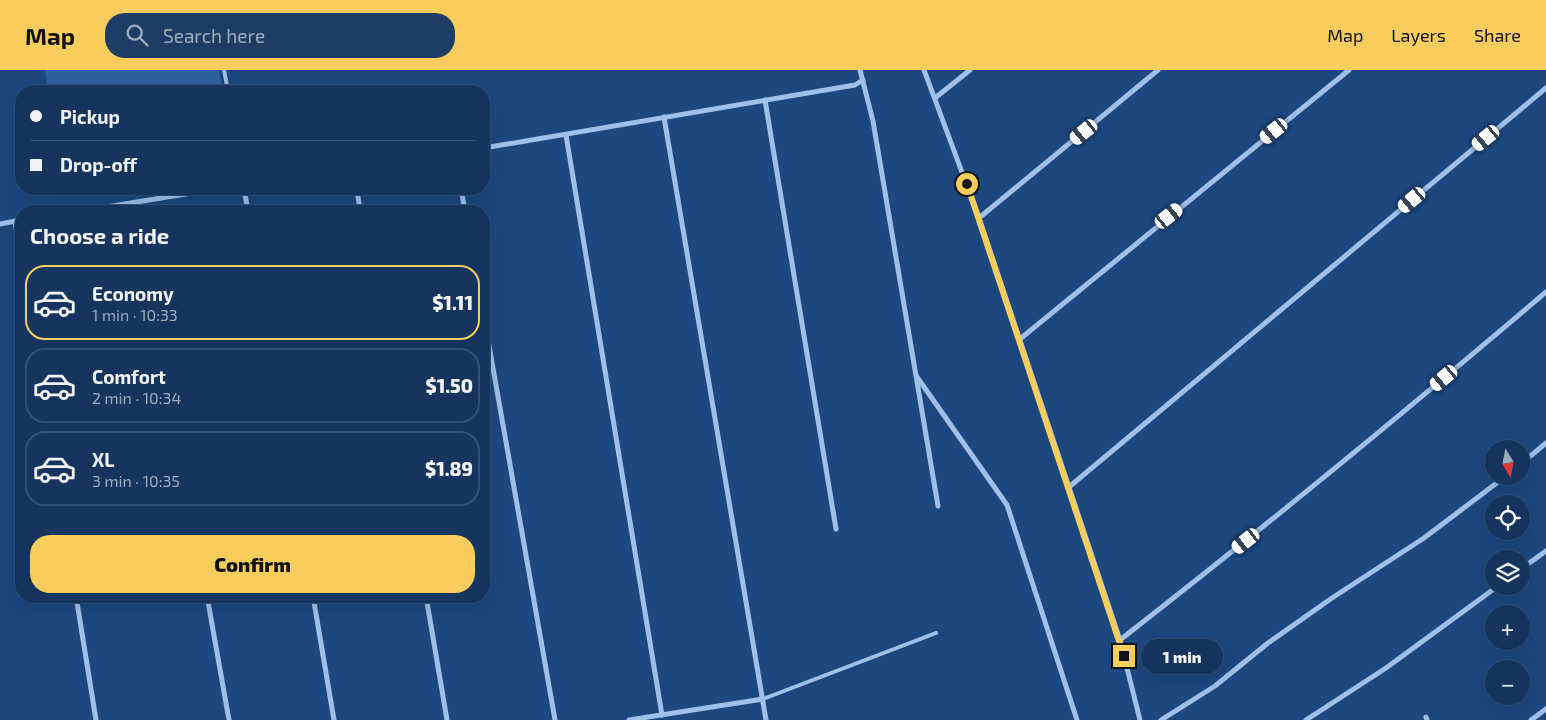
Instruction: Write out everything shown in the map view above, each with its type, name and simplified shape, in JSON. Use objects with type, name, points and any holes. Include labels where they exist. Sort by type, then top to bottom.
[{"type":"street","points":[[860,70],[873,121],[938,506]]},
{"type":"street","points":[[924,70],[980,218],[1020,338],[1120,640],[1140,720]]},
{"type":"street","points":[[935,98],[970,70]]},
{"type":"street","points":[[980,218],[1158,70]]},
{"type":"street","points":[[1020,338],[1349,70]]},
{"type":"street","points":[[490,147],[855,85],[863,80]]},
{"type":"street","points":[[1069,487],[1546,88]]},
{"type":"street","points":[[765,100],[836,529]]},
{"type":"street","points":[[664,117],[766,720]]},
{"type":"street","points":[[566,135],[662,715]]},
{"type":"street","points":[[124,205],[183,195]]},
{"type":"street","points":[[0,224],[15,221]]},
{"type":"street","points":[[1120,640],[1372,440],[1546,292]]},
{"type":"street","points":[[490,351],[555,720]]},
{"type":"street","points":[[916,374],[1007,505],[1077,720]]},
{"type":"street","points":[[1530,456],[1546,443]]},
{"type":"street","points":[[1161,720],[1215,686],[1268,643],[1332,598],[1424,538],[1494,485]]},
{"type":"street","points":[[1530,563],[1546,551]]},
{"type":"street","points":[[1306,720],[1386,668],[1486,595]]},
{"type":"street","points":[[77,603],[96,720]]},
{"type":"street","points":[[208,603],[229,720]]},
{"type":"street","points":[[314,603],[334,720]]},
{"type":"street","points":[[427,603],[447,720]]},
{"type":"street","points":[[629,720],[763,699]]},
{"type":"street","points":[[1531,720],[1546,709]]},
{"type":"lane","points":[[224,70],[227,85]]},
{"type":"lane","points":[[763,699],[936,633]]},
{"type":"shaded area","points":[[45,70],[219,70],[222,85],[47,85]]},
{"type":"route","points":[[967,184],[980,218],[1124,656]]}]
